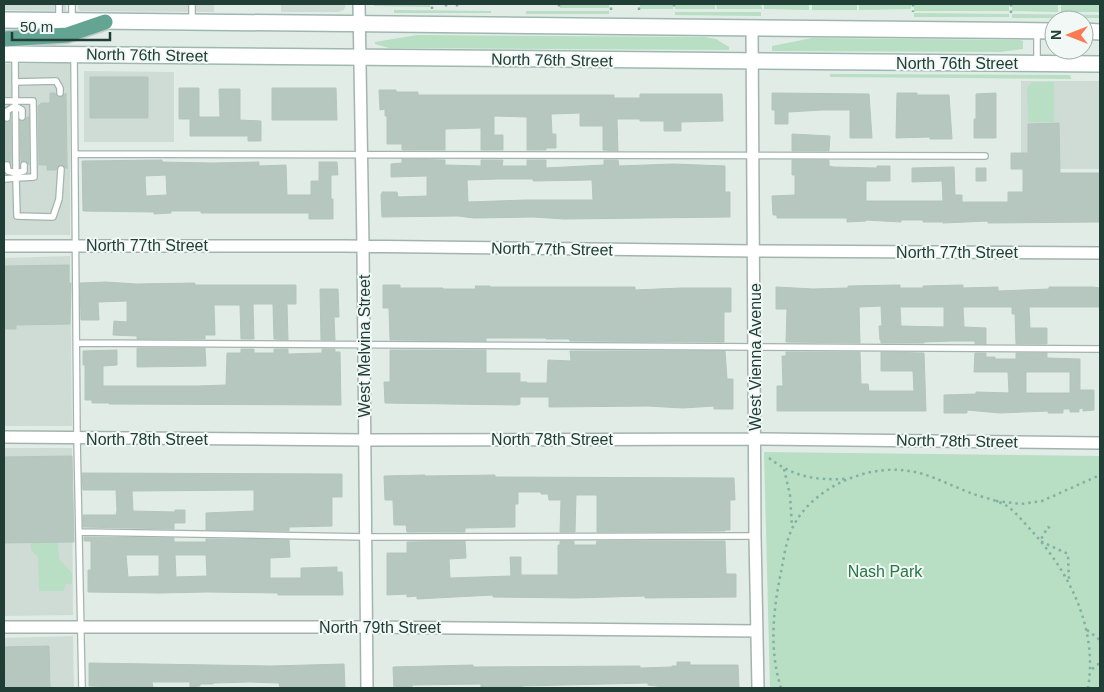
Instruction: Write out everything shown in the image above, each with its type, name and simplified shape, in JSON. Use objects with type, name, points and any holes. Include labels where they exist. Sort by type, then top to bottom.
[{"type":"main road","name":"North 76th Street","points":[[4,20],[1044,30]]},
{"type":"main road","points":[[4,39],[68,34],[105,22]]},
{"type":"main road","name":"North 76th Street","points":[[9,54],[1100,64]]},
{"type":"street","name":"West Melvina Street","points":[[359,4],[367,688]]},
{"type":"street","name":"West Vienna Avenue","points":[[752,27],[755,536],[758,688]]},
{"type":"street","name":"North 77th Street","points":[[4,246],[363,246],[1100,253]]},
{"type":"street","name":"North 78th Street","points":[[4,437],[364,440],[755,439],[1100,443]]},
{"type":"street","name":"North 79th Street","points":[[4,627],[366,627],[757,631]]},
{"type":"lane","points":[[59,4],[65,22]]},
{"type":"lane","points":[[65,22],[72,4]]},
{"type":"lane","points":[[192,4],[192,22]]},
{"type":"lane","points":[[1037,30],[1037,63]]},
{"type":"lane","points":[[9,54],[15,82],[17,216],[53,217],[59,199],[61,169]]},
{"type":"lane","points":[[74,55],[77,438],[82,688]]},
{"type":"lane","points":[[15,82],[56,81],[60,88],[60,93]]},
{"type":"lane","points":[[4,101],[15,104],[33,101],[34,178],[16,176],[4,178]]},
{"type":"lane","points":[[15,104],[22,110],[22,117]]},
{"type":"lane","points":[[7,118],[7,111],[15,104]]},
{"type":"lane","points":[[75,154],[985,156]]},
{"type":"lane","points":[[7,165],[8,170],[16,176]]},
{"type":"lane","points":[[16,176],[24,171],[24,165]]},
{"type":"lane","points":[[77,343],[1100,349]]},
{"type":"lane","points":[[79,532],[366,537],[755,536]]},
{"type":"path","points":[[432,4],[432,9]]},
{"type":"path","points":[[446,4],[446,9]]},
{"type":"path","points":[[457,4],[457,9]]},
{"type":"path","points":[[559,4],[559,10]]},
{"type":"path","points":[[610,10],[611,4]]},
{"type":"path","points":[[639,4],[639,10]]},
{"type":"path","points":[[674,4],[674,10]]},
{"type":"path","points":[[913,4],[913,12]]},
{"type":"path","points":[[1011,4],[1011,13]]},
{"type":"path","points":[[769,458],[784,469],[806,476],[826,480],[849,479]]},
{"type":"path","points":[[784,469],[790,495],[792,529]]},
{"type":"path","points":[[780,688],[773,654],[774,611],[786,547],[792,529],[808,507],[840,482],[880,470],[900,470],[927,475],[992,500],[1007,507],[1040,541],[1068,582],[1082,608],[1091,670],[1088,688]]},
{"type":"path","points":[[992,500],[1021,504],[1042,501],[1100,475]]},
{"type":"path","points":[[1040,541],[1048,527],[1050,528]]},
{"type":"path","points":[[1040,541],[1070,554],[1068,582]]},
{"type":"path","points":[[1068,582],[1072,580]]},
{"type":"path","points":[[1086,630],[1100,640]]},
{"type":"path","points":[[1091,670],[1100,662]]},
{"type":"shaded area","points":[[4,4],[66,4],[66,11],[4,10]]},
{"type":"shaded area","points":[[78,4],[214,4],[214,12],[80,11]]},
{"type":"shaded area","points":[[281,4],[346,4],[344,10],[338,12],[281,12]]},
{"type":"shaded area","points":[[70,63],[70,235],[4,235],[4,64]]},
{"type":"shaded area","points":[[84,71],[174,72],[174,142],[84,142]]},
{"type":"shaded area","points":[[1021,81],[1100,81],[1100,169],[1021,169]]},
{"type":"shaded area","points":[[70,256],[72,426],[4,426],[4,258]]},
{"type":"shaded area","points":[[4,448],[72,448],[73,615],[4,616]]},
{"type":"shaded area","points":[[73,636],[74,688],[4,688],[4,638]]},
{"type":"green space","points":[[374,4],[430,4],[430,7],[374,6]]},
{"type":"green space","points":[[560,4],[609,4],[609,8],[560,8]]},
{"type":"green space","points":[[640,4],[673,4],[673,9],[640,9]]},
{"type":"green space","points":[[675,4],[715,4],[715,9],[675,9]]},
{"type":"green space","points":[[716,4],[761,4],[762,9],[717,9]]},
{"type":"green space","points":[[764,4],[809,4],[809,10],[764,9]]},
{"type":"green space","points":[[812,4],[857,4],[857,10],[812,10]]},
{"type":"green space","points":[[859,4],[911,4],[911,9],[859,10]]},
{"type":"green space","points":[[914,4],[1009,4],[1009,11],[914,11]]},
{"type":"green space","points":[[1012,4],[1058,4],[1058,10],[1012,11]]},
{"type":"green space","points":[[1061,4],[1100,4],[1100,12],[1094,12],[1094,10],[1061,10]]},
{"type":"green space","points":[[394,10],[491,11],[491,13],[394,13]]},
{"type":"green space","points":[[526,11],[609,11],[609,14],[526,14]]},
{"type":"green space","points":[[675,12],[761,12],[761,16],[675,15]]},
{"type":"green space","points":[[914,13],[1009,14],[1009,17],[914,17]]},
{"type":"green space","points":[[1012,14],[1044,14],[1044,18],[1012,18]]},
{"type":"green space","points":[[1094,15],[1100,15],[1100,18],[1094,18]]},
{"type":"green space","points":[[417,35],[704,37],[716,39],[729,47],[729,50],[389,48],[375,44],[375,42]]},
{"type":"green space","points":[[812,38],[1020,40],[1023,41],[1023,49],[1000,52],[772,51],[772,46]]},
{"type":"green space","points":[[830,74],[1070,75],[1071,79],[830,77]]},
{"type":"green space","points":[[1032,82],[1054,82],[1054,122],[1028,122],[1027,88]]},
{"type":"green space","name":"Nash Park","points":[[764,452],[1100,456],[1100,688],[770,688]]},
{"type":"green space","points":[[31,542],[58,542],[59,559],[72,573],[72,584],[65,584],[64,591],[39,591],[38,557],[31,550]]},
{"type":"building","points":[[90,77],[148,77],[148,118],[90,118]]},
{"type":"building","points":[[179,88],[199,88],[199,117],[220,117],[219,89],[240,89],[240,120],[261,121],[261,141],[248,141],[248,136],[190,136],[190,119],[179,119]]},
{"type":"building","points":[[272,88],[336,88],[337,120],[272,120]]},
{"type":"building","points":[[379,90],[418,92],[418,95],[614,95],[614,98],[640,98],[640,94],[722,94],[723,121],[681,122],[681,131],[664,131],[664,121],[617,119],[618,151],[603,150],[603,126],[580,126],[580,113],[551,114],[552,134],[556,134],[556,148],[527,150],[527,117],[494,116],[494,135],[503,135],[503,150],[481,150],[481,128],[445,129],[445,150],[402,150],[402,144],[387,144],[387,116],[385,116],[385,109],[380,110]]},
{"type":"building","points":[[50,93],[55,93],[60,98],[66,93],[67,169],[62,164],[57,166],[56,170],[47,170],[47,165],[39,165],[38,106],[41,103],[50,103]]},
{"type":"building","points":[[772,93],[869,94],[872,138],[850,138],[850,110],[788,112],[788,124],[775,124],[775,110],[772,110]]},
{"type":"building","points":[[897,93],[949,95],[952,139],[930,139],[930,137],[896,138]]},
{"type":"building","points":[[996,93],[996,138],[974,138],[976,94]]},
{"type":"building","points":[[29,117],[29,165],[26,161],[21,162],[20,121],[25,121]]},
{"type":"building","points":[[4,121],[7,123],[11,121],[11,163],[8,160],[4,162]]},
{"type":"building","points":[[1059,123],[1060,173],[1100,173],[1100,222],[988,223],[988,221],[943,223],[923,222],[923,220],[901,220],[901,222],[866,220],[847,222],[847,218],[777,218],[777,215],[773,215],[772,196],[795,195],[795,175],[792,175],[792,160],[829,160],[829,166],[834,167],[877,168],[877,166],[890,166],[890,181],[866,181],[866,201],[943,201],[942,181],[912,182],[912,168],[954,167],[955,195],[962,195],[962,202],[1008,202],[1008,192],[1023,192],[1023,169],[1011,169],[1011,153],[1028,153],[1028,124]]},
{"type":"building","points":[[792,134],[830,136],[829,151],[792,151]]},
{"type":"building","points":[[402,159],[445,160],[445,165],[481,166],[481,160],[503,160],[502,166],[527,166],[527,160],[546,160],[546,168],[604,165],[604,160],[618,160],[619,166],[673,164],[725,166],[725,192],[730,192],[730,217],[564,219],[534,217],[474,218],[458,216],[382,217],[382,192],[397,192],[398,197],[427,196],[427,176],[391,177],[391,164],[402,163]],"holes":[[[533,179],[533,181],[592,180],[593,200],[468,202],[467,180]]]},
{"type":"building","points":[[162,160],[162,162],[259,162],[259,166],[286,165],[287,195],[311,195],[311,181],[319,181],[319,162],[337,162],[338,175],[331,175],[333,219],[309,219],[309,213],[201,213],[201,211],[171,211],[171,213],[154,214],[154,212],[83,211],[82,161]],"holes":[[[166,175],[167,195],[146,196],[145,176]]]},
{"type":"building","points":[[976,168],[986,168],[986,181],[976,181]]},
{"type":"building","points":[[69,265],[69,283],[71,283],[70,324],[16,325],[16,329],[4,329],[4,266]]},
{"type":"building","points":[[80,283],[136,284],[195,283],[195,285],[296,285],[296,304],[287,304],[288,340],[274,339],[273,304],[253,304],[254,339],[241,339],[240,305],[214,305],[215,335],[205,335],[205,339],[137,339],[137,336],[113,335],[114,321],[127,322],[127,301],[98,302],[99,320],[81,320]]},
{"type":"building","points":[[383,285],[400,285],[400,288],[443,289],[476,289],[475,286],[635,287],[635,290],[731,288],[731,312],[724,312],[724,342],[570,341],[569,339],[546,338],[486,338],[486,341],[390,340],[389,308],[383,308]]},
{"type":"building","points":[[900,285],[900,288],[923,288],[923,286],[963,285],[963,288],[998,287],[998,291],[1049,289],[1049,287],[1093,287],[1100,288],[1100,307],[1029,307],[1030,328],[1047,328],[1047,344],[1016,344],[1015,314],[1012,314],[1012,307],[963,307],[964,327],[986,328],[986,344],[975,344],[975,341],[881,343],[879,326],[882,326],[881,306],[859,307],[860,343],[786,342],[787,309],[776,309],[776,287],[813,289],[848,288],[848,286]],"holes":[[[900,307],[944,307],[944,327],[901,326]]]},
{"type":"building","points":[[320,289],[338,289],[339,317],[334,317],[335,340],[321,340]]},
{"type":"building","points":[[137,348],[205,348],[206,366],[137,367]]},
{"type":"building","points":[[241,349],[254,349],[254,353],[274,353],[274,349],[288,349],[288,354],[322,353],[322,349],[335,349],[335,352],[340,352],[341,405],[109,404],[92,403],[92,400],[85,400],[83,351],[117,350],[117,365],[103,366],[103,386],[198,386],[226,385],[227,353],[241,353]]},
{"type":"building","points":[[390,350],[486,350],[486,373],[520,373],[520,382],[527,383],[547,383],[548,360],[571,361],[570,351],[725,351],[727,379],[733,379],[733,409],[714,409],[714,406],[683,408],[648,406],[549,407],[549,397],[520,397],[520,404],[517,405],[385,403],[384,382],[390,382]]},
{"type":"building","points":[[786,352],[860,352],[861,384],[868,384],[869,391],[914,391],[913,371],[881,371],[881,352],[924,353],[926,411],[777,411],[777,386],[783,386],[782,356],[786,356]]},
{"type":"building","points":[[975,353],[986,353],[986,357],[995,357],[995,359],[1016,359],[1016,353],[1047,353],[1047,358],[1080,359],[1080,390],[1094,390],[1094,410],[1083,411],[1083,408],[1079,409],[1079,412],[1070,412],[1070,409],[1063,409],[1063,413],[1048,413],[1048,411],[1000,413],[967,410],[967,413],[944,413],[944,395],[976,394],[976,392],[1009,393],[1008,372],[974,372]],"holes":[[[1026,372],[1070,372],[1070,393],[1026,393]]]},
{"type":"building","points":[[72,456],[74,542],[4,543],[4,457]]},
{"type":"building","points":[[82,473],[342,474],[342,497],[332,497],[332,526],[289,527],[289,531],[206,530],[206,513],[254,511],[254,490],[132,491],[133,511],[175,512],[175,510],[185,510],[185,523],[174,523],[174,529],[83,527],[83,515],[116,515],[117,510],[116,490],[83,490]]},
{"type":"building","points":[[384,476],[734,478],[735,500],[730,500],[730,530],[725,531],[597,532],[597,495],[576,495],[575,532],[560,532],[561,500],[549,500],[548,494],[541,494],[541,492],[518,492],[518,504],[515,504],[515,527],[465,528],[465,532],[407,532],[406,525],[394,525],[393,500],[385,500]]},
{"type":"building","points":[[84,537],[174,538],[174,542],[206,542],[206,539],[289,540],[290,557],[270,558],[270,578],[301,578],[301,568],[337,567],[337,572],[342,572],[343,595],[88,592],[88,570],[91,570],[91,541],[84,541]],"holes":[[[126,555],[159,555],[159,576],[128,577]],[[175,555],[206,555],[207,576],[176,577]]]},
{"type":"building","points":[[465,541],[466,558],[449,559],[450,578],[511,576],[510,557],[521,557],[521,575],[558,575],[558,545],[560,545],[560,541],[574,541],[574,545],[596,545],[597,541],[725,541],[726,574],[736,574],[736,597],[645,598],[645,596],[575,598],[493,597],[493,595],[417,599],[417,596],[407,597],[407,594],[387,595],[387,553],[407,553],[407,542]]},
{"type":"building","points":[[49,646],[50,688],[5,688],[4,647]]},
{"type":"building","points":[[677,662],[690,662],[690,665],[738,665],[739,688],[672,688],[648,685],[648,683],[522,686],[522,688],[481,688],[481,684],[412,685],[412,688],[394,688],[393,667],[473,665],[473,667],[640,666],[640,668],[672,667],[677,666]]},
{"type":"building","points":[[89,663],[272,666],[344,664],[345,688],[280,688],[279,683],[249,682],[200,684],[200,686],[190,687],[190,682],[152,682],[153,688],[89,686]]}]
